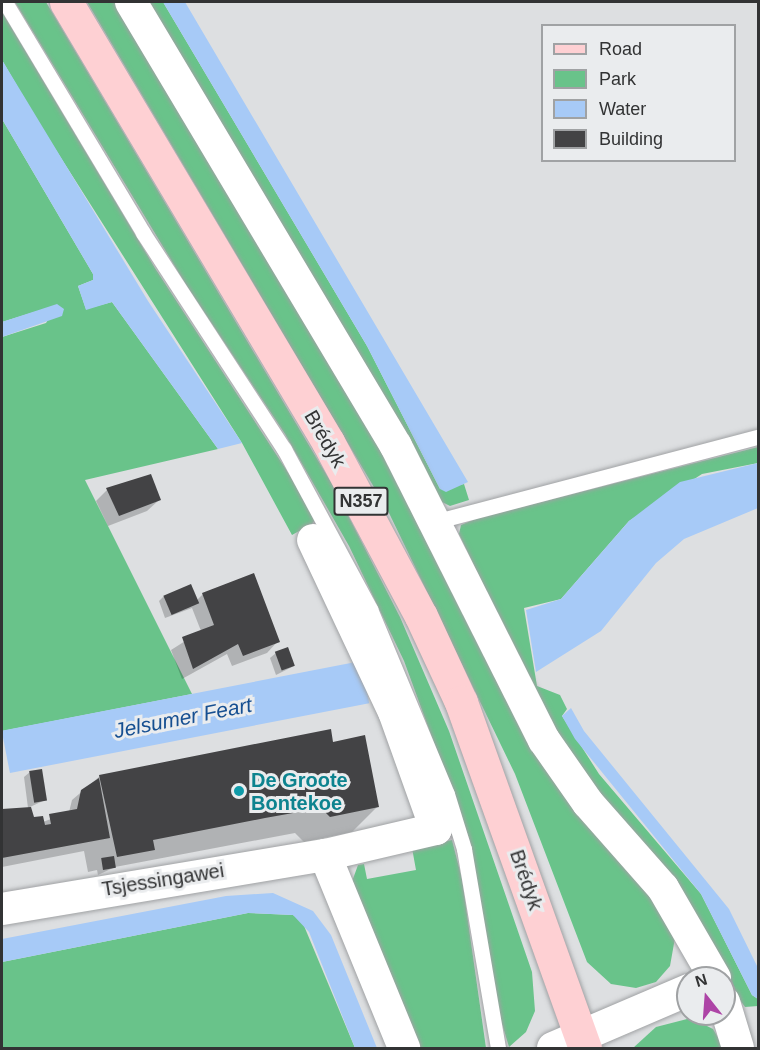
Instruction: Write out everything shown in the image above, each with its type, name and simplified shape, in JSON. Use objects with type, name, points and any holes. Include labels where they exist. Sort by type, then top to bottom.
[{"type":"main road","name":"Brédyk","points":[[66,2],[328,442],[421,616],[462,702],[573,1045]]},
{"type":"street","points":[[131,2],[436,521],[544,740],[588,803],[669,896],[708,966]]},
{"type":"street","name":"Tsjessingawei","points":[[2,909],[325,855],[436,829],[390,702],[313,540]]},
{"type":"street","points":[[325,855],[404,1048]]},
{"type":"street","points":[[573,1045],[676,996]]},
{"type":"street","points":[[731,1026],[738,1048]]},
{"type":"lane","name":"Brédyk","points":[[5,2],[330,528],[416,715],[447,794],[472,879],[498,1048]]},
{"type":"lane","points":[[436,521],[759,437]]},
{"type":"green space","points":[[15,2],[46,2],[332,484],[400,617],[449,731],[532,972],[535,1011],[526,1032],[509,1047],[494,997],[470,841],[404,661],[349,546],[285,434],[185,283]]},
{"type":"green space","points":[[87,2],[118,2],[649,888],[675,938],[670,966],[656,982],[636,988],[611,984],[587,962],[515,774],[388,511]]},
{"type":"green space","points":[[145,2],[163,2],[367,346],[440,489],[464,484],[469,500],[450,506],[438,500]]},
{"type":"green space","points":[[2,12],[155,268],[289,474],[315,520],[312,524],[292,535],[242,443],[35,117],[2,60]]},
{"type":"green space","points":[[2,119],[93,274],[93,280],[78,286],[86,309],[112,302],[218,449],[85,480],[192,694],[2,731],[2,337],[46,323],[57,305],[2,322]]},
{"type":"green space","points":[[758,447],[758,463],[702,474],[629,521],[561,599],[524,608],[537,686],[560,695],[567,709],[562,716],[599,774],[701,894],[752,995],[758,999],[758,1006],[745,1007],[736,994],[736,966],[716,966],[562,749],[459,534],[461,525],[478,518]]},
{"type":"green space","points":[[452,840],[462,879],[486,1048],[418,1048],[350,887],[358,865],[364,864],[367,879],[416,870],[412,848]]},
{"type":"green space","points":[[248,913],[293,915],[302,921],[355,1048],[2,1048],[2,962]]},
{"type":"green space","points":[[676,1022],[676,1026],[707,1026],[713,1029],[724,1048],[633,1048],[656,1027]]},
{"type":"water","points":[[163,2],[185,2],[468,482],[446,492],[440,489],[367,346]]},
{"type":"water","points":[[2,60],[148,301],[242,443],[218,449],[112,302],[86,310],[78,286],[93,280],[93,274],[2,119]]},
{"type":"water","points":[[57,304],[64,309],[62,316],[2,337],[2,322]]},
{"type":"water","points":[[758,463],[758,508],[684,539],[656,563],[601,631],[536,672],[526,610],[561,599],[629,521],[680,482]]},
{"type":"water","name":"Jelsumer Feart","points":[[361,661],[369,703],[10,773],[2,731]]},
{"type":"water","points":[[571,708],[584,731],[729,909],[758,968],[758,999],[752,995],[701,894],[575,739],[562,716]]},
{"type":"water","points":[[273,893],[313,911],[331,935],[377,1048],[355,1048],[309,932],[293,915],[248,913],[2,962],[2,939],[226,896]]},
{"type":"building","points":[[151,474],[161,500],[119,516],[106,488]]},
{"type":"building","points":[[254,573],[280,642],[243,656],[238,644],[193,669],[182,637],[214,625],[202,593]]},
{"type":"building","points":[[191,584],[199,603],[172,615],[163,596]]},
{"type":"building","points":[[288,647],[295,666],[282,671],[275,652]]},
{"type":"building","name":"De Groote Bontekoe","points":[[331,729],[333,742],[365,735],[379,807],[330,817],[321,808],[265,818],[153,840],[155,850],[117,857],[99,775]]},
{"type":"building","points":[[42,769],[47,801],[34,803],[29,771]]},
{"type":"building","points":[[99,778],[110,838],[2,858],[2,809],[31,807],[34,817],[43,816],[45,825],[51,824],[49,814],[77,809],[81,790]]},
{"type":"building","points":[[114,856],[116,868],[103,870],[101,858]]},
{"type":"place","name":"De Groote Bontekoe","points":[[239,791]]}]
